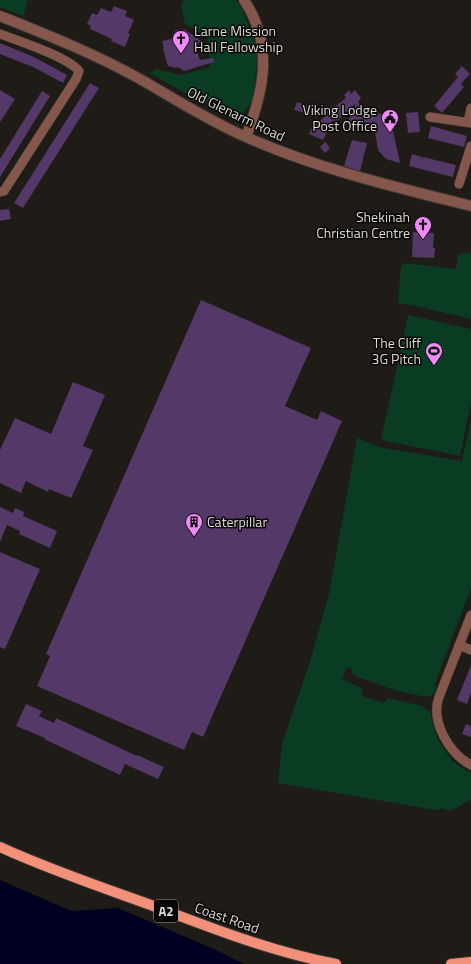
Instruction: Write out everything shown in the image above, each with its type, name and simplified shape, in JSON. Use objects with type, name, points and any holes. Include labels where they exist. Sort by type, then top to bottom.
[{"type":"main road","name":"Coast Road","points":[[0,847],[72,876],[236,936],[292,954],[336,964]]},
{"type":"main road","points":[[452,964],[471,962]]},
{"type":"street","points":[[244,0],[254,18],[259,32],[263,60],[263,75],[259,99],[246,137]]},
{"type":"street","name":"Old Glenarm Road","points":[[0,16],[83,50],[246,137],[303,160],[370,181],[471,206]]},
{"type":"street","points":[[0,34],[62,59],[75,66],[79,71],[76,79],[4,191],[0,192]]},
{"type":"street","points":[[430,117],[469,123],[471,108]]},
{"type":"street","points":[[460,184],[471,146]]},
{"type":"street","points":[[471,615],[438,701],[437,713],[440,727],[447,742],[459,756],[471,765]]},
{"type":"street","points":[[459,645],[471,650]]},
{"type":"green space","points":[[0,0],[28,0],[23,16],[0,7]]},
{"type":"green space","points":[[184,0],[236,0],[242,8],[256,45],[257,63],[253,100],[241,116],[228,114],[188,95],[150,73],[156,69],[181,75],[210,67],[208,39],[206,36],[185,24],[181,6]]},
{"type":"green space","points":[[471,253],[471,319],[412,305],[398,304],[401,266],[405,263],[456,269],[458,254]]},
{"type":"green space","name":"The Cliff 3G Pitch","points":[[408,315],[471,329],[471,403],[460,456],[381,440]]},
{"type":"green space","points":[[471,418],[471,588],[434,686],[437,687],[433,695],[426,697],[397,691],[355,676],[352,673],[353,670],[347,667],[342,679],[363,689],[362,696],[384,703],[388,698],[422,706],[430,712],[437,738],[452,761],[471,773],[471,799],[450,811],[443,808],[435,810],[278,783],[282,744],[311,658],[329,594],[357,438],[379,447],[462,461]]},
{"type":"water","points":[[0,880],[71,911],[118,908],[216,950],[244,964],[0,964]]},
{"type":"building","points":[[114,6],[127,11],[125,16],[134,20],[128,33],[130,34],[125,47],[90,29],[91,26],[87,24],[92,13],[97,15],[101,8],[111,12]]},
{"type":"building","name":"Larne Mission Hall Fellowship","points":[[184,29],[201,41],[196,48],[200,60],[213,58],[214,62],[184,71],[178,67],[174,68],[168,66],[162,41],[175,38],[174,34],[176,30],[182,33]]},
{"type":"building","points":[[0,43],[34,57],[67,75],[63,83],[33,67],[0,54]]},
{"type":"building","points":[[462,66],[470,74],[461,84],[464,87],[442,113],[434,106],[458,77],[455,74]]},
{"type":"building","points":[[90,83],[99,88],[23,208],[14,203]]},
{"type":"building","points":[[0,90],[15,99],[0,122]]},
{"type":"building","points":[[349,90],[351,94],[355,90],[361,98],[358,102],[364,109],[390,117],[400,163],[386,159],[378,150],[373,120],[371,129],[347,124],[356,103],[335,123],[333,120],[323,140],[309,134],[316,120],[320,121],[327,114],[325,112],[331,106],[333,108],[346,98],[344,95]]},
{"type":"building","points":[[42,91],[50,96],[0,177],[0,159]]},
{"type":"building","points":[[297,102],[307,105],[305,113],[294,110]]},
{"type":"building","points":[[418,112],[420,132],[408,133],[406,113]]},
{"type":"building","points":[[431,126],[467,136],[464,147],[428,138]]},
{"type":"building","points":[[352,140],[367,143],[360,171],[344,166]]},
{"type":"building","points":[[325,142],[330,148],[325,153],[320,147]]},
{"type":"building","points":[[412,154],[422,157],[422,161],[423,157],[456,165],[453,177],[409,166]]},
{"type":"building","points":[[9,209],[11,219],[0,221],[0,210]]},
{"type":"building","name":"Shekinah Christian Centre","points":[[413,232],[434,233],[434,258],[412,257]]},
{"type":"building","name":"Caterpillar","points":[[201,300],[311,348],[285,406],[317,420],[321,411],[342,421],[203,737],[192,732],[184,750],[37,686],[50,656],[46,654]]},
{"type":"building","points":[[73,382],[105,395],[83,446],[93,450],[71,498],[49,489],[48,492],[26,481],[21,493],[0,483],[0,450],[15,418],[51,434]]},
{"type":"building","points":[[0,507],[13,513],[15,508],[24,512],[23,516],[57,531],[50,548],[19,534],[20,531],[7,525],[0,542]]},
{"type":"building","points":[[0,552],[40,569],[5,649],[0,647]]},
{"type":"building","points":[[471,665],[471,693],[467,704],[457,700]]},
{"type":"building","points":[[26,704],[42,711],[39,716],[54,723],[56,718],[164,767],[158,779],[125,764],[120,775],[44,739],[45,738],[16,726]]},
{"type":"building","points":[[466,724],[471,726],[471,737],[462,734]]},
{"type":"place","name":"Larne Mission Hall Fellowship","points":[[181,54]]},
{"type":"place","name":"Viking Lodge Post Office","points":[[390,133]]},
{"type":"place","name":"Shekinah Christian Centre","points":[[423,240]]},
{"type":"place","name":"The Cliff 3G Pitch","points":[[434,366]]},
{"type":"place","name":"Caterpillar","points":[[194,537]]}]
